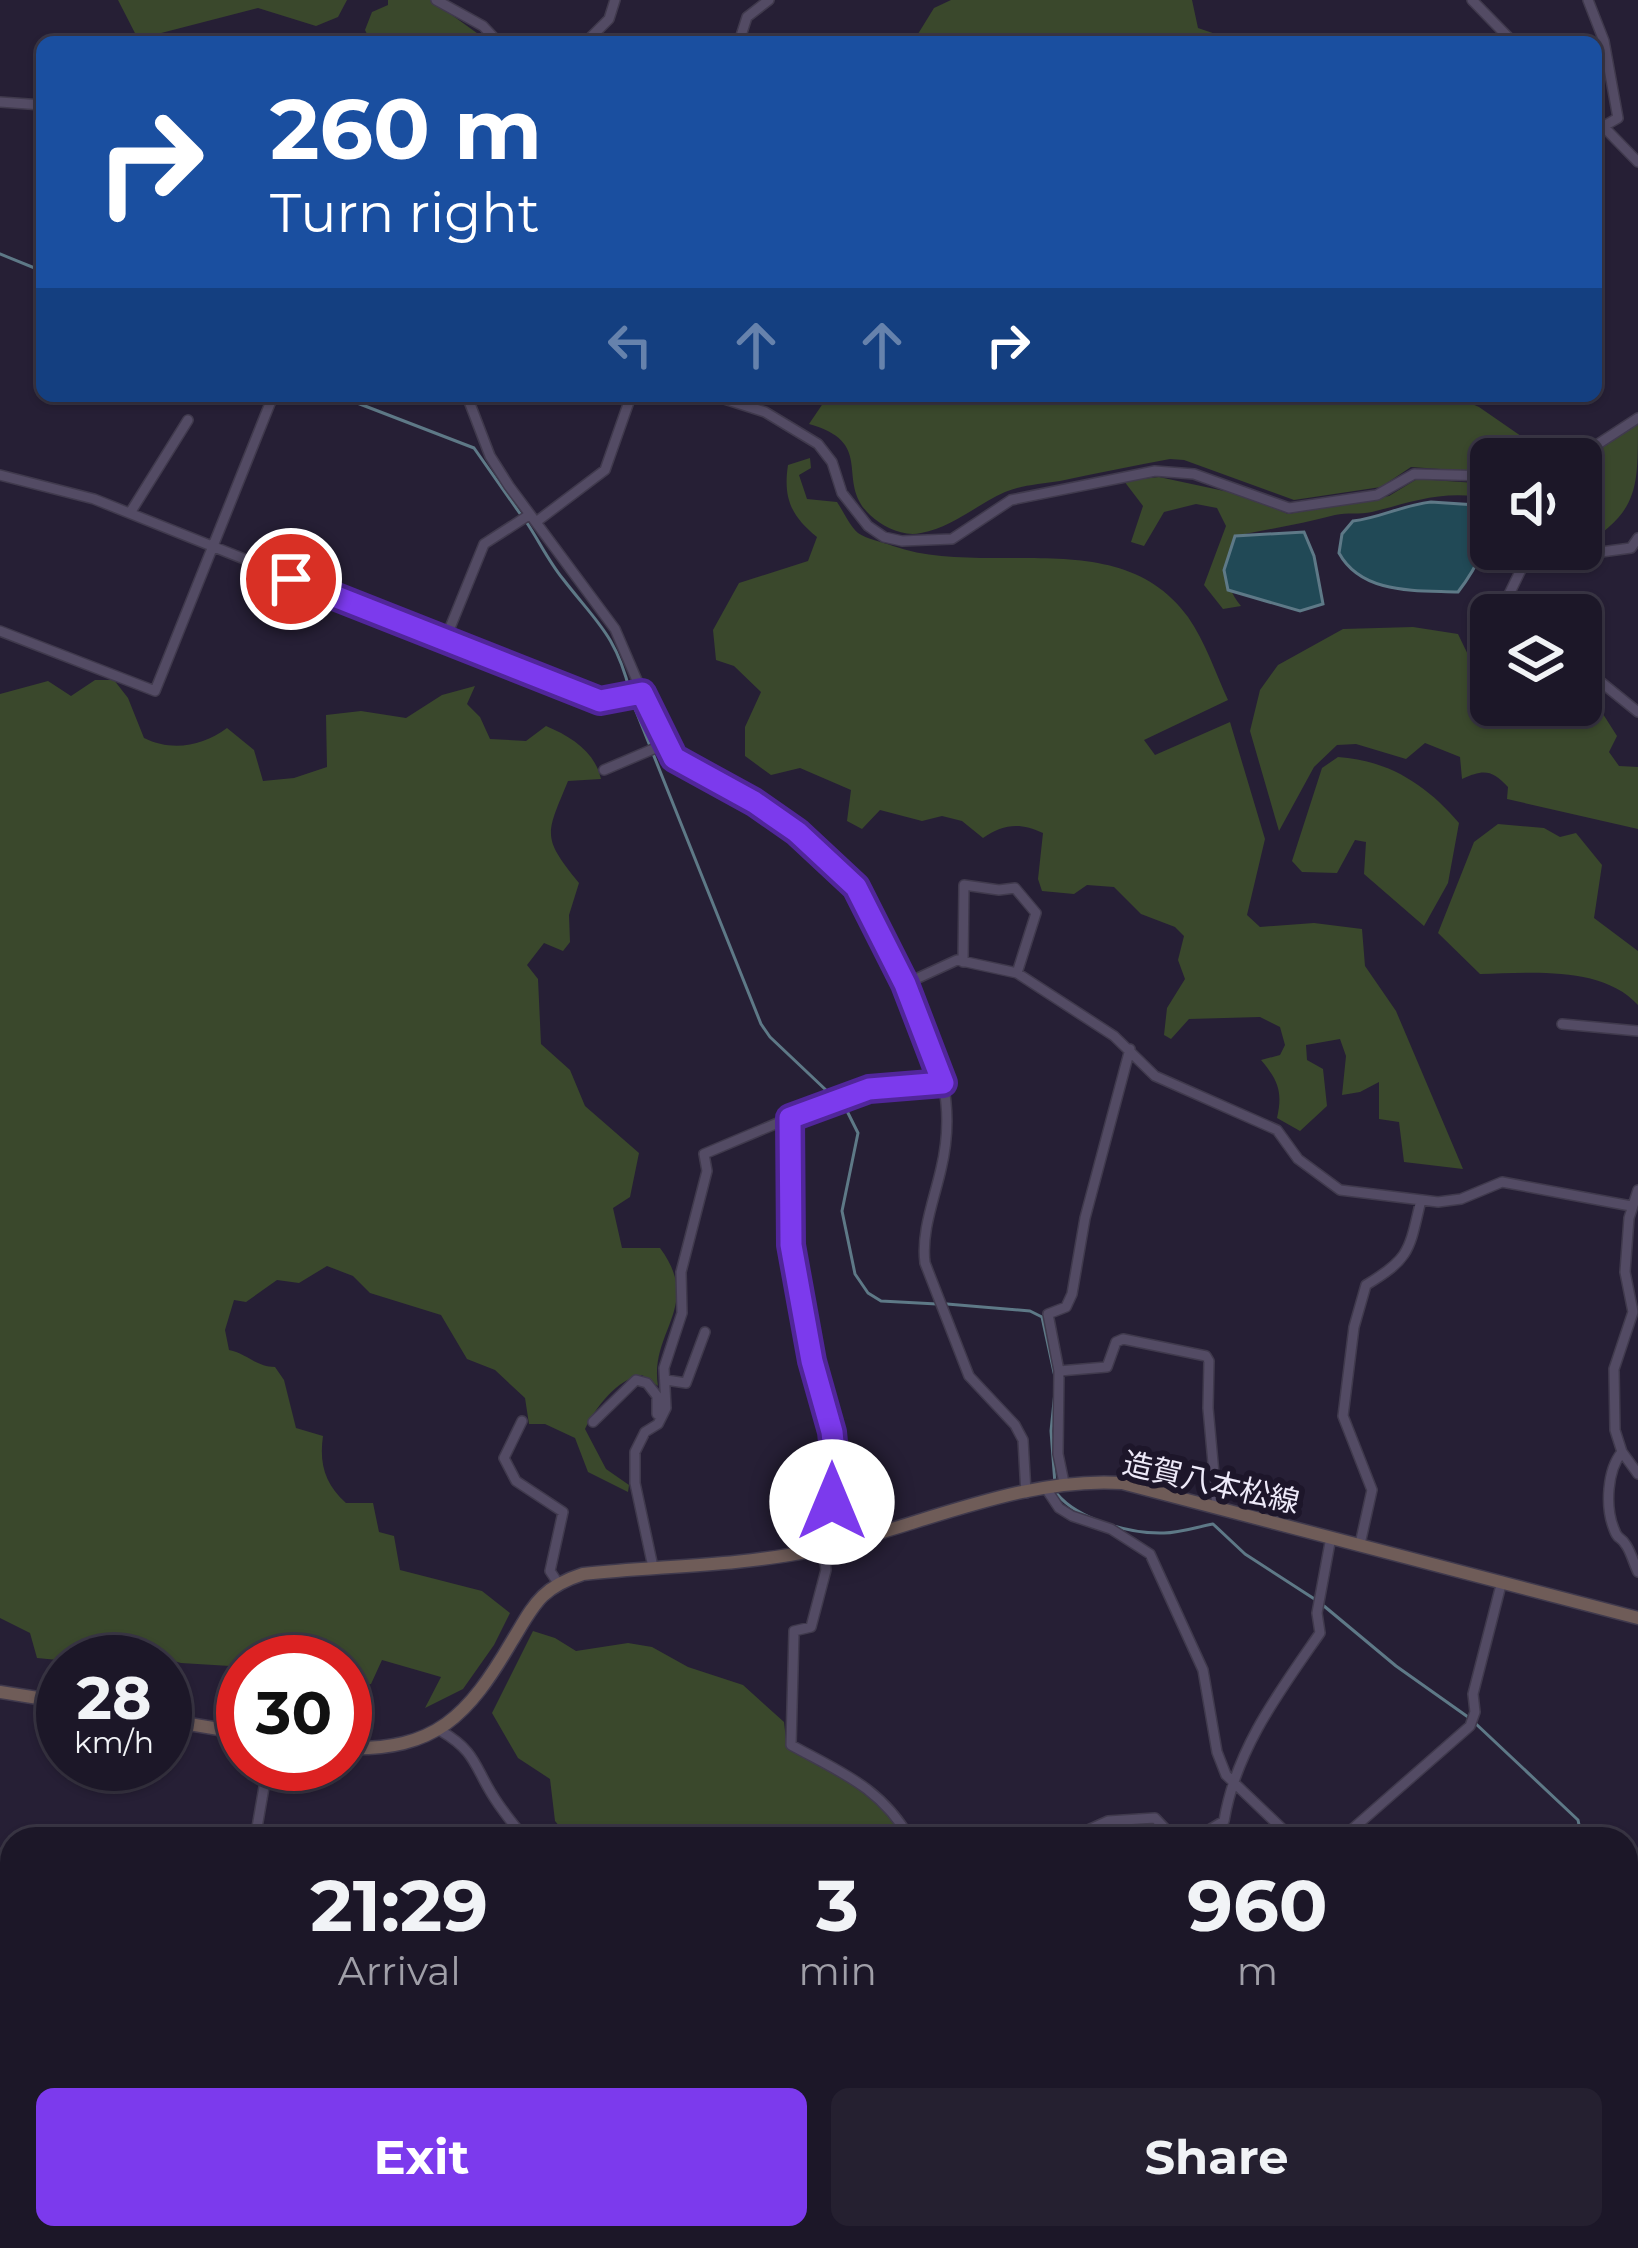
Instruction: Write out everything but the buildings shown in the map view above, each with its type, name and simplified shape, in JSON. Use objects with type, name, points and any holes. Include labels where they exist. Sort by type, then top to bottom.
[{"type":"main road","name":"造賀八本松線","points":[[558,1582],[583,1574],[774,1557],[1063,1483],[1122,1483],[1638,1618]]},
{"type":"main road","points":[[372,1747],[396,1746],[441,1731],[486,1684],[524,1618],[558,1582]]},
{"type":"main road","points":[[0,1692],[36,1698]]},
{"type":"street","points":[[436,0],[492,36]]},
{"type":"street","points":[[592,36],[609,19],[616,0]]},
{"type":"street","points":[[741,36],[747,17],[742,0]]},
{"type":"street","points":[[747,17],[769,0]]},
{"type":"street","points":[[1472,0],[1507,36]]},
{"type":"street","points":[[1588,0],[1604,41],[1618,118],[1602,122]]},
{"type":"street","points":[[0,102],[36,105]]},
{"type":"street","points":[[1602,125],[1638,162]]},
{"type":"street","points":[[0,631],[155,691],[271,402]]},
{"type":"street","points":[[469,402],[490,456],[572,577],[615,629],[660,746],[797,832],[856,887],[905,984],[943,1083],[946,1144],[922,1245],[933,1290],[970,1376],[1016,1425],[1023,1440],[1026,1492]]},
{"type":"street","points":[[445,640],[484,544],[605,470],[629,402]]},
{"type":"street","points":[[734,402],[765,412],[818,444],[832,462],[842,493],[868,526],[884,537],[902,541],[952,538],[1011,500],[1155,471],[1194,474],[1289,508],[1377,495],[1414,474],[1470,475]]},
{"type":"street","points":[[1602,441],[1638,418]]},
{"type":"street","points":[[130,513],[188,420]]},
{"type":"street","points":[[0,475],[35,481],[130,513],[600,701],[643,699]]},
{"type":"street","points":[[1602,552],[1631,548],[1638,538]]},
{"type":"street","points":[[1602,683],[1638,712]]},
{"type":"street","points":[[604,770],[660,746]]},
{"type":"street","points":[[963,962],[964,884],[1015,888],[1036,913],[1017,973]]},
{"type":"street","points":[[905,984],[957,961],[1017,973],[1130,1049],[1156,1076],[1277,1130],[1298,1159],[1340,1190],[1421,1200],[1461,1199],[1502,1182],[1631,1205]]},
{"type":"street","points":[[1562,1024],[1638,1031]]},
{"type":"street","points":[[1063,1483],[1058,1454],[1059,1372],[1048,1314],[1066,1307],[1072,1294],[1085,1218],[1130,1049]]},
{"type":"street","points":[[653,1567],[635,1452],[666,1408],[664,1368],[682,1312],[681,1272],[707,1171],[704,1154],[844,1095],[943,1083]]},
{"type":"street","points":[[790,1118],[791,1245],[835,1462],[818,1614],[812,1627],[794,1631],[791,1745],[874,1792],[903,1827]]},
{"type":"street","points":[[1638,1190],[1631,1205],[1625,1273],[1635,1296],[1634,1312],[1614,1369],[1615,1430],[1622,1452],[1638,1474]]},
{"type":"street","points":[[1360,1544],[1372,1490],[1343,1416],[1354,1328],[1366,1285],[1392,1270],[1408,1252],[1421,1200]]},
{"type":"street","points":[[666,1380],[686,1383],[705,1332]]},
{"type":"street","points":[[1059,1372],[1107,1367],[1116,1342],[1123,1339],[1205,1356],[1217,1507]]},
{"type":"street","points":[[593,1422],[636,1380],[647,1383],[657,1396],[658,1424]]},
{"type":"street","points":[[522,1421],[504,1458],[516,1481],[563,1512],[550,1571],[558,1582]]},
{"type":"street","points":[[1622,1452],[1616,1458],[1609,1491],[1612,1519],[1638,1572]]},
{"type":"street","points":[[1046,1487],[1059,1508],[1111,1529],[1150,1554],[1203,1670],[1217,1752],[1231,1779],[1280,1826]]},
{"type":"street","points":[[1214,1827],[1224,1821],[1231,1779],[1274,1698],[1320,1633],[1317,1613],[1331,1537]]},
{"type":"street","points":[[1355,1827],[1470,1726],[1475,1712],[1473,1694],[1502,1581]]},
{"type":"street","points":[[441,1731],[464,1744],[476,1758],[497,1802],[516,1827]]},
{"type":"street","points":[[257,1827],[263,1791]]},
{"type":"street","points":[[1095,1827],[1108,1821],[1155,1818],[1164,1827]]},
{"type":"green space","points":[[118,0],[347,0],[338,17],[316,26],[258,8],[136,36]]},
{"type":"green space","points":[[388,0],[431,0],[481,36],[368,36],[365,30],[372,12],[388,5]]},
{"type":"green space","points":[[951,0],[1192,0],[1198,28],[1221,36],[917,36],[934,8]]},
{"type":"green space","points":[[824,402],[1468,402],[1524,438],[1470,438],[1470,471],[1411,467],[1381,487],[1294,500],[1170,459],[1018,488],[944,526],[907,534],[887,527],[860,502],[849,452],[830,432],[809,424]]},
{"type":"green space","points":[[1638,422],[1631,497],[1602,533],[1602,447]]},
{"type":"green space","points":[[810,458],[811,468],[799,475],[807,499],[837,502],[865,537],[930,555],[1050,558],[1126,570],[1160,588],[1188,617],[1228,700],[1144,740],[1155,755],[1230,722],[1265,839],[1247,915],[1260,927],[1314,923],[1362,929],[1365,966],[1396,1011],[1463,1169],[1404,1162],[1399,1122],[1379,1119],[1379,1082],[1342,1095],[1346,1056],[1340,1039],[1306,1045],[1307,1060],[1323,1069],[1327,1106],[1300,1131],[1277,1118],[1278,1087],[1261,1060],[1280,1055],[1285,1045],[1280,1027],[1260,1017],[1189,1019],[1171,1039],[1164,1035],[1167,1008],[1185,979],[1178,960],[1184,936],[1175,927],[1141,914],[1114,887],[1087,885],[1074,894],[1042,891],[1038,879],[1043,833],[1012,826],[983,838],[962,821],[942,816],[922,821],[880,810],[862,829],[847,821],[851,790],[800,768],[771,775],[745,756],[745,727],[761,692],[734,666],[716,660],[713,630],[739,583],[808,561],[817,537],[791,506],[787,477],[788,465]]},
{"type":"green space","points":[[1159,477],[1243,495],[1288,514],[1389,496],[1417,479],[1470,483],[1470,496],[1430,498],[1235,536],[1227,572],[1230,589],[1241,606],[1223,609],[1204,585],[1226,526],[1217,508],[1196,504],[1164,512],[1144,546],[1131,542],[1143,506],[1124,481]]},
{"type":"green space","points":[[1413,627],[1458,634],[1470,659],[1470,726],[1602,726],[1603,714],[1617,736],[1609,752],[1619,766],[1638,767],[1638,829],[1507,799],[1508,787],[1497,777],[1482,773],[1462,779],[1460,757],[1425,743],[1406,759],[1356,744],[1337,745],[1314,767],[1279,831],[1250,731],[1260,690],[1278,665],[1343,629]]},
{"type":"green space","points":[[95,680],[114,680],[128,698],[144,738],[165,745],[187,745],[227,728],[254,750],[263,781],[294,778],[327,767],[326,715],[361,711],[406,718],[442,695],[475,686],[467,704],[480,717],[490,739],[526,741],[546,726],[581,746],[598,769],[601,779],[568,781],[552,825],[558,855],[579,883],[569,915],[570,942],[563,951],[544,943],[527,965],[538,979],[541,1044],[570,1070],[585,1106],[639,1153],[630,1197],[613,1208],[622,1248],[660,1248],[677,1286],[657,1367],[658,1386],[642,1375],[624,1382],[601,1403],[585,1429],[606,1469],[629,1485],[628,1492],[588,1472],[575,1438],[545,1424],[529,1424],[525,1398],[495,1370],[467,1359],[441,1315],[370,1293],[353,1276],[327,1266],[299,1283],[277,1280],[246,1302],[234,1300],[225,1330],[229,1350],[275,1367],[284,1380],[296,1428],[323,1436],[328,1481],[346,1503],[373,1503],[379,1532],[394,1536],[400,1570],[482,1591],[510,1613],[463,1689],[425,1708],[441,1677],[382,1660],[372,1682],[372,1635],[216,1635],[216,1665],[192,1664],[192,1635],[36,1635],[36,1654],[30,1633],[0,1618],[0,694],[48,681],[71,696]]},
{"type":"green space","points":[[1338,757],[1374,763],[1405,777],[1459,823],[1448,883],[1424,926],[1364,874],[1366,842],[1355,840],[1337,873],[1302,872],[1292,861],[1322,768]]},
{"type":"green space","points":[[1498,824],[1544,828],[1560,837],[1576,833],[1602,865],[1594,918],[1638,951],[1638,1005],[1623,992],[1585,977],[1480,974],[1438,933],[1474,842]]},
{"type":"green space","points":[[533,1631],[576,1651],[628,1643],[652,1647],[688,1667],[743,1685],[784,1722],[787,1748],[872,1794],[891,1812],[896,1827],[560,1827],[555,1821],[550,1779],[518,1758],[492,1713]]},
{"type":"water","points":[[1470,505],[1473,570],[1458,592],[1376,583],[1349,567],[1339,553],[1342,534],[1353,521],[1411,506]]},
{"type":"water","points":[[1304,532],[1323,604],[1300,611],[1228,590],[1224,570],[1235,536]]},
{"type":"waterway","points":[[0,254],[36,269]]},
{"type":"waterway","points":[[355,402],[474,448],[521,515]]},
{"type":"waterway","points":[[527,523],[612,643],[630,692]]},
{"type":"waterway","points":[[632,701],[761,1024],[846,1109],[858,1133],[842,1211],[855,1274],[868,1293],[881,1301],[937,1304]]},
{"type":"waterway","points":[[947,1304],[1030,1311],[1042,1317],[1055,1377]]},
{"type":"waterway","points":[[1055,1392],[1051,1431],[1055,1484]]},
{"type":"waterway","points":[[1057,1494],[1092,1518],[1136,1531],[1170,1533],[1213,1524],[1245,1554],[1316,1600]]},
{"type":"waterway","points":[[1324,1606],[1468,1717]]},
{"type":"waterway","points":[[1475,1723],[1578,1820],[1579,1827]]},
{"type":"route","points":[[291,579],[600,701],[642,693],[674,758],[797,832],[856,887],[878,923],[943,1083],[869,1089],[790,1118],[791,1245],[812,1361],[832,1432],[832,1502]]}]
